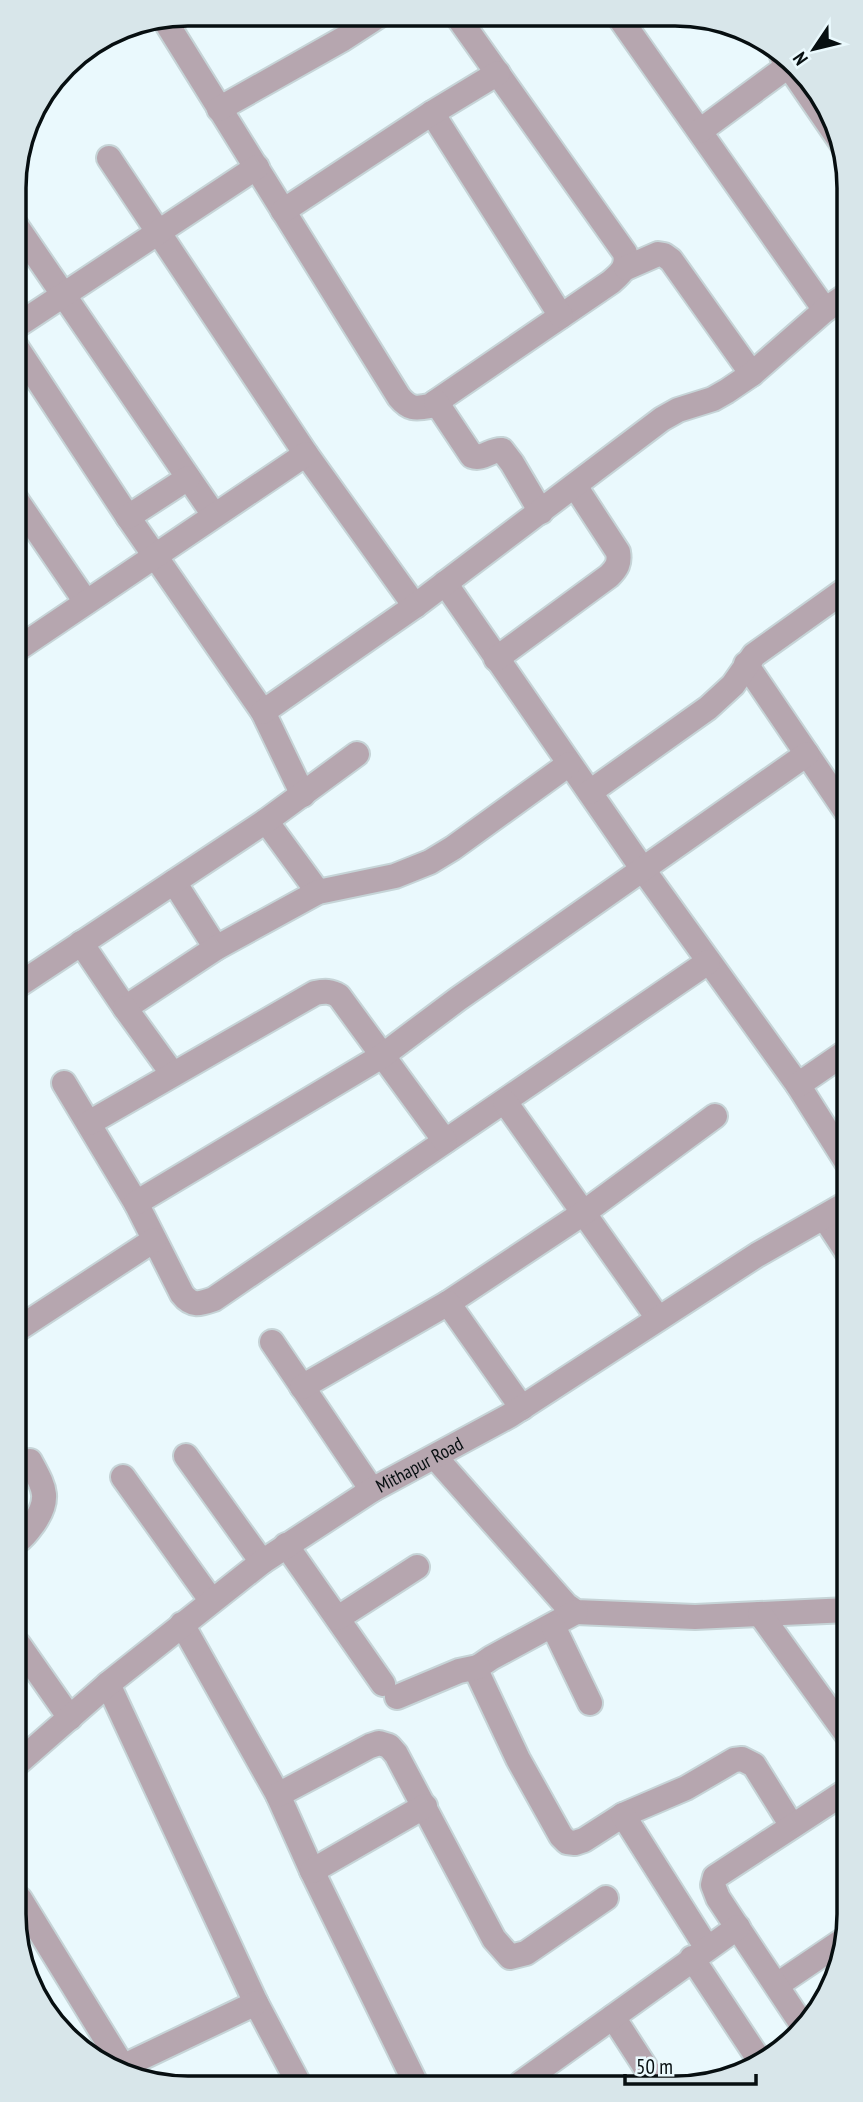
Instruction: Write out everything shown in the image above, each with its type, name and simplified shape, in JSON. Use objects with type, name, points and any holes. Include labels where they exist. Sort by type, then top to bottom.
[{"type":"street","points":[[464,26],[625,253],[626,268]]},
{"type":"street","points":[[626,26],[700,131],[837,302]]},
{"type":"street","points":[[219,109],[362,27]]},
{"type":"street","points":[[169,28],[407,406],[416,409],[430,406],[611,282],[626,268],[658,254],[671,260],[752,374]]},
{"type":"street","points":[[700,131],[779,66]]},
{"type":"street","points":[[283,211],[432,113],[498,74]]},
{"type":"street","points":[[432,113],[561,316]]},
{"type":"street","points":[[109,158],[306,454],[415,606]]},
{"type":"street","points":[[27,319],[257,167]]},
{"type":"street","points":[[27,242],[214,515]]},
{"type":"street","points":[[263,712],[415,606],[662,419],[727,391],[752,374],[837,304]]},
{"type":"street","points":[[27,363],[128,517],[263,712],[303,795]]},
{"type":"street","points":[[436,402],[471,456],[482,457],[496,449],[502,450],[541,512]]},
{"type":"street","points":[[27,643],[306,454]]},
{"type":"street","points":[[128,517],[188,478]]},
{"type":"street","points":[[496,659],[618,567],[618,552],[575,486]]},
{"type":"street","points":[[27,517],[86,602]]},
{"type":"street","points":[[445,583],[644,871],[798,1085],[836,1146]]},
{"type":"street","points":[[590,792],[708,708],[733,685],[746,664],[768,643],[837,596]]},
{"type":"street","points":[[746,664],[837,798]]},
{"type":"street","points":[[27,980],[266,821],[357,754]]},
{"type":"street","points":[[136,1203],[382,1056],[458,999],[644,871],[807,754]]},
{"type":"street","points":[[125,1008],[216,948],[318,892],[395,876],[429,862],[453,848],[569,764]]},
{"type":"street","points":[[266,821],[318,892]]},
{"type":"street","points":[[174,882],[216,948]]},
{"type":"street","points":[[81,943],[172,1073]]},
{"type":"street","points":[[64,1083],[136,1203],[182,1294],[188,1302],[195,1305],[214,1299],[708,962]]},
{"type":"street","points":[[89,1123],[172,1073],[323,991],[339,996],[445,1141]]},
{"type":"street","points":[[798,1085],[836,1059]]},
{"type":"street","points":[[505,1102],[658,1318]]},
{"type":"street","points":[[302,1387],[448,1303],[582,1214],[715,1116]]},
{"type":"street","name":"Mithapur Road","points":[[26,1756],[108,1684],[211,1600],[286,1545],[372,1490],[522,1408],[757,1255],[836,1210]]},
{"type":"street","points":[[824,1217],[836,1236]]},
{"type":"street","points":[[26,1324],[154,1240]]},
{"type":"street","points":[[448,1303],[522,1408]]},
{"type":"street","points":[[272,1342],[372,1490]]},
{"type":"street","points":[[186,1456],[262,1562]]},
{"type":"street","points":[[435,1457],[566,1605],[576,1612],[695,1617],[836,1611]]},
{"type":"street","points":[[26,1532],[42,1512],[45,1503],[41,1484],[30,1461]]},
{"type":"street","points":[[123,1477],[211,1600]]},
{"type":"street","points":[[286,1545],[390,1690],[478,1667],[576,1612]]},
{"type":"street","points":[[338,1618],[417,1567]]},
{"type":"street","points":[[761,1614],[836,1719]]},
{"type":"street","points":[[182,1624],[278,1795],[408,2076]]},
{"type":"street","points":[[553,1626],[590,1703]]},
{"type":"street","points":[[26,1655],[70,1718]]},
{"type":"street","points":[[478,1667],[479,1678],[518,1759],[561,1836],[567,1842],[584,1840],[622,1815],[686,1788],[734,1760],[742,1759],[754,1765],[792,1826]]},
{"type":"street","points":[[108,1684],[256,2003],[295,2076]]},
{"type":"street","points":[[278,1795],[379,1743],[389,1746],[425,1806],[494,1939],[510,1957],[526,1953],[606,1898]]},
{"type":"street","points":[[799,2018],[718,1898],[713,1885],[715,1877],[836,1798]]},
{"type":"street","points":[[312,1871],[425,1806]]},
{"type":"street","points":[[622,1815],[755,2054]]},
{"type":"street","points":[[26,1909],[116,2059]]},
{"type":"street","points":[[531,2076],[738,1927]]},
{"type":"street","points":[[777,1985],[833,1947]]},
{"type":"street","points":[[130,2064],[256,2003]]},
{"type":"street","points":[[613,2017],[649,2076]]}]
